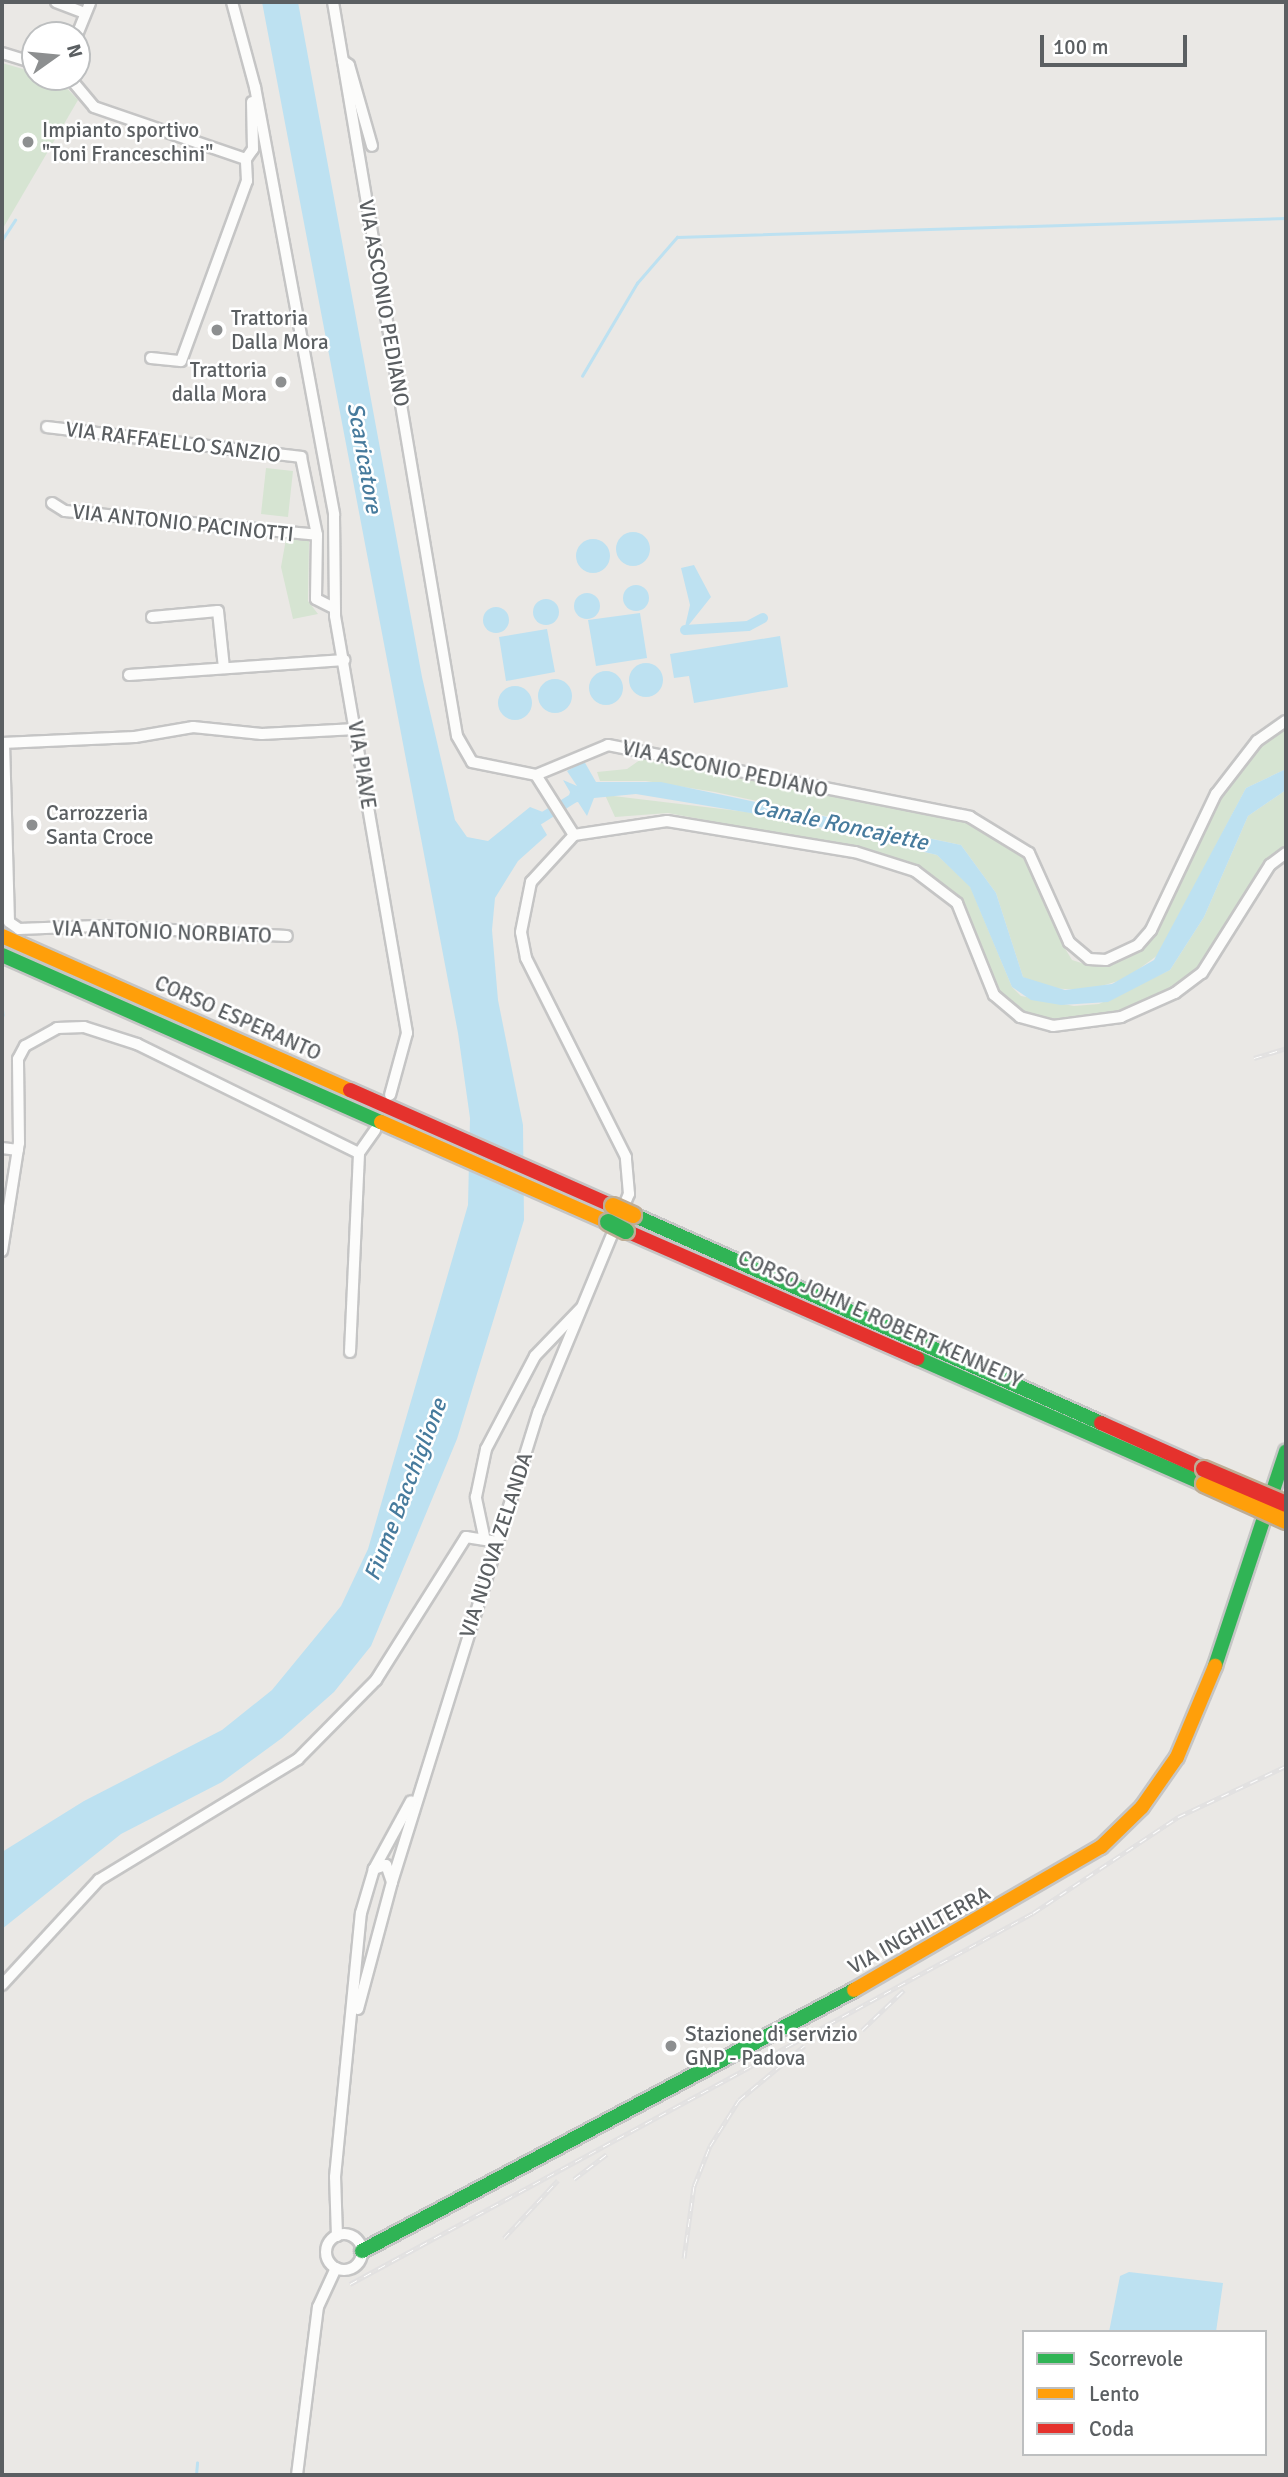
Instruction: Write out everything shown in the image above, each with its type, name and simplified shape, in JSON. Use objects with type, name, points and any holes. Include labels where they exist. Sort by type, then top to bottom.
[{"type":"main road","name":"CORSO ESPERANTO","points":[[2,936],[458,1136]]},
{"type":"main road","name":"CORSO ESPERANTO","points":[[2,956],[456,1155]]},
{"type":"main road","name":"CORSO JOHN E ROBERT KENNEDY","points":[[458,1136],[1204,1477],[1286,1521]]},
{"type":"main road","name":"CORSO JOHN E ROBERT KENNEDY","points":[[456,1155],[626,1231],[1204,1477],[1286,1504]]},
{"type":"main road","name":"VIA INGHILTERRA","points":[[362,2250],[391,2240],[915,1957],[1101,1847],[1142,1807],[1177,1757],[1215,1665],[1286,1451]]},
{"type":"street","points":[[56,2],[85,13]]},
{"type":"street","points":[[82,21],[90,2]]},
{"type":"street","points":[[151,358],[181,361],[244,192],[246,159],[253,149],[255,87],[232,2]]},
{"type":"street","name":"VIA ASCONIO PEDIANO","points":[[333,2],[457,736],[472,762],[536,775],[608,745],[970,817],[1029,853],[1069,942],[1089,959],[1106,960],[1152,930],[1216,794],[1257,741],[1286,721]]},
{"type":"street","points":[[2,53],[21,59]]},
{"type":"street","name":"VIA ASCONIO PEDIANO","points":[[342,61],[349,65],[372,146]]},
{"type":"street","name":"VIA PIAVE","points":[[255,87],[335,528],[334,608],[407,1033],[390,1095]]},
{"type":"street","points":[[81,91],[94,107],[246,159]]},
{"type":"street","name":"VIA RAFFAELLO SANZIO","points":[[47,427],[301,457],[317,535],[316,599],[334,608]]},
{"type":"street","name":"VIA ANTONIO PACINOTTI","points":[[52,503],[65,511],[317,535]]},
{"type":"street","points":[[152,617],[218,611],[224,668]]},
{"type":"street","points":[[129,675],[344,660]]},
{"type":"street","name":"VIA ANTONIO NORBIATO","points":[[287,936],[97,926],[19,929],[9,922],[3,743],[135,737],[193,727],[262,734],[356,729]]},
{"type":"street","points":[[536,775],[574,835],[667,821],[881,859],[940,886],[966,921],[994,995],[1020,1017],[1053,1026],[1121,1017],[1175,993],[1202,973],[1270,866],[1286,853]]},
{"type":"street","name":"VIA NUOVA ZELANDA","points":[[350,2040],[420,1786],[539,1411],[630,1177],[626,1157],[526,958],[520,932],[531,882],[574,835]]},
{"type":"street","points":[[2,1251],[18,1150],[18,1059],[34,1039],[70,1027],[136,1044],[359,1153]]},
{"type":"street","points":[[351,1352],[359,1153],[375,1130]]},
{"type":"street","points":[[2,1148],[18,1150]]},
{"type":"street","points":[[484,1536],[477,1497],[489,1442],[535,1356],[581,1308]]},
{"type":"street","points":[[2,1985],[99,1880],[255,1790],[307,1750],[376,1681],[466,1537],[484,1536],[498,1542]]},
{"type":"street","name":"VIA NUOVA ZELANDA","points":[[297,2475],[318,2307],[335,2268],[326,2249],[337,2236],[335,2177],[361,1913],[374,1869],[420,1786]]},
{"type":"street","points":[[374,1869],[386,1866],[392,1882]]},
{"type":"street","points":[[335,2268],[354,2267],[362,2250],[353,2237],[337,2236]]},
{"type":"green space","name":"Impianto sportivo \"Toni Franceschini\"","points":[[2,63],[21,68],[21,91],[69,91],[78,100],[2,230]]},
{"type":"green space","points":[[266,468],[293,471],[288,517],[261,514]]},
{"type":"green space","points":[[286,539],[309,541],[308,601],[318,614],[293,619],[281,567]]},
{"type":"green space","points":[[1286,723],[1286,769],[1246,788],[1158,955],[1125,979],[1088,990],[1045,988],[1023,977],[996,893],[961,845],[715,792],[646,781],[600,781],[597,772],[627,769],[647,755],[969,819],[1026,855],[1063,945],[1072,960],[1091,966],[1141,947],[1217,795],[1258,742]]},
{"type":"green space","points":[[1286,790],[1286,849],[1265,860],[1200,970],[1174,990],[1120,1015],[1035,1024],[1005,1010],[982,981],[956,904],[916,867],[883,854],[668,813],[615,817],[605,795],[747,812],[937,855],[970,886],[1012,987],[1021,996],[1074,1006],[1099,1004],[1170,970],[1204,917],[1248,816]]},
{"type":"water","points":[[262,2],[298,2],[422,677],[455,820],[467,837],[488,841],[530,807],[548,814],[540,823],[547,835],[518,861],[495,898],[492,930],[498,1000],[523,1125],[524,1220],[457,1439],[371,1646],[334,1692],[282,1738],[222,1782],[121,1834],[2,1929],[2,1852],[84,1801],[222,1730],[272,1690],[341,1606],[368,1549],[468,1205],[470,1118],[458,1033]]},
{"type":"water","points":[[633,532],[645,537],[650,549],[645,561],[633,566],[621,561],[616,549],[621,537]]},
{"type":"water","points":[[593,539],[605,544],[610,556],[605,568],[593,573],[581,568],[576,556],[581,544]]},
{"type":"water","points":[[694,565],[711,597],[684,631],[690,605],[681,568]]},
{"type":"water","points":[[636,585],[645,589],[649,598],[645,607],[636,611],[627,607],[623,598],[627,589]]},
{"type":"water","points":[[587,593],[596,597],[600,606],[596,615],[587,619],[578,615],[574,606],[578,597]]},
{"type":"water","points":[[546,599],[555,603],[559,612],[555,621],[546,625],[537,621],[533,612],[537,603]]},
{"type":"water","points":[[496,607],[505,611],[509,620],[505,629],[496,633],[487,629],[483,620],[487,611]]},
{"type":"water","points":[[640,613],[647,658],[596,666],[588,620]]},
{"type":"water","points":[[547,629],[555,672],[506,681],[499,637]]},
{"type":"water","points":[[780,636],[788,687],[694,703],[689,676],[674,678],[670,654]]},
{"type":"water","points":[[646,663],[658,668],[663,680],[658,692],[646,697],[634,692],[629,680],[634,668]]},
{"type":"water","points":[[606,671],[618,676],[623,688],[618,700],[606,705],[594,700],[589,688],[594,676]]},
{"type":"water","points":[[555,679],[567,684],[572,696],[567,708],[555,713],[543,708],[538,696],[543,684]]},
{"type":"water","points":[[515,686],[527,691],[532,703],[527,715],[515,720],[503,715],[498,703],[503,691]]},
{"type":"water","points":[[584,761],[596,782],[661,782],[961,845],[996,893],[1023,977],[1065,990],[1112,984],[1154,960],[1246,788],[1286,769],[1286,790],[1248,816],[1204,917],[1170,970],[1108,1002],[1061,1005],[1031,1000],[1012,987],[970,887],[937,855],[786,819],[636,794],[594,798],[587,816],[578,802],[567,803],[570,792],[563,780],[577,786],[567,771]]},
{"type":"water","points":[[1129,2272],[1223,2283],[1216,2330],[1109,2330],[1120,2276]]},
{"type":"waterway","points":[[582,376],[637,283],[677,237],[1286,218]]},
{"type":"waterway","points":[[2,240],[15,220]]},
{"type":"waterway","points":[[685,630],[748,626],[763,618]]},
{"type":"waterway","name":"Canale Roncajette","points":[[537,821],[577,796]]},
{"type":"waterway","points":[[2,1005],[3,1015]]},
{"type":"waterway","points":[[196,2475],[197,2463]]},
{"type":"railway","points":[[1254,1058],[1286,1048]]},
{"type":"railway","points":[[350,2284],[1033,1913],[1178,1817],[1286,1766]]},
{"type":"railway","points":[[862,2030],[904,1990]]},
{"type":"railway","points":[[684,2258],[694,2186],[710,2146],[739,2100],[804,2046]]},
{"type":"railway","points":[[574,2179],[607,2154]]},
{"type":"railway","points":[[504,2238],[558,2180]]},
{"type":"traffic: fast","points":[[2,955],[381,1122]]},
{"type":"traffic: fast","points":[[633,1215],[1101,1423]]},
{"type":"traffic: fast","points":[[608,1222],[626,1231]]},
{"type":"traffic: fast","points":[[917,1358],[1204,1484]]},
{"type":"traffic: fast","points":[[1215,1666],[1286,1451]]},
{"type":"traffic: fast","points":[[362,2251],[854,1990]]},
{"type":"traffic: slow","points":[[2,936],[350,1090]]},
{"type":"traffic: slow","points":[[381,1122],[608,1222]]},
{"type":"traffic: slow","points":[[613,1206],[633,1215]]},
{"type":"traffic: slow","points":[[1204,1484],[1286,1521]]},
{"type":"traffic: slow","points":[[854,1990],[1101,1847],[1142,1807],[1177,1757],[1215,1666]]},
{"type":"traffic: jam","points":[[350,1090],[613,1206]]},
{"type":"traffic: jam","points":[[626,1231],[917,1358]]},
{"type":"traffic: jam","points":[[1101,1423],[1204,1469]]},
{"type":"traffic: jam","points":[[1204,1469],[1286,1504]]},
{"type":"place","name":"Impianto sportivo \"Toni Franceschini\"","points":[[28,142]]},
{"type":"place","name":"Trattoria Dalla Mora","points":[[217,330]]},
{"type":"place","name":"Trattoria dalla Mora","points":[[281,382]]},
{"type":"place","name":"Carrozzeria Santa Croce","points":[[32,825]]},
{"type":"place","name":"Stazione di servizio GNP - Padova","points":[[671,2046]]},
{"type":"water label","name":"Scaricatore","points":[[364,458]]},
{"type":"water label","name":"Fiume Bacchiglione","points":[[406,1490]]}]
